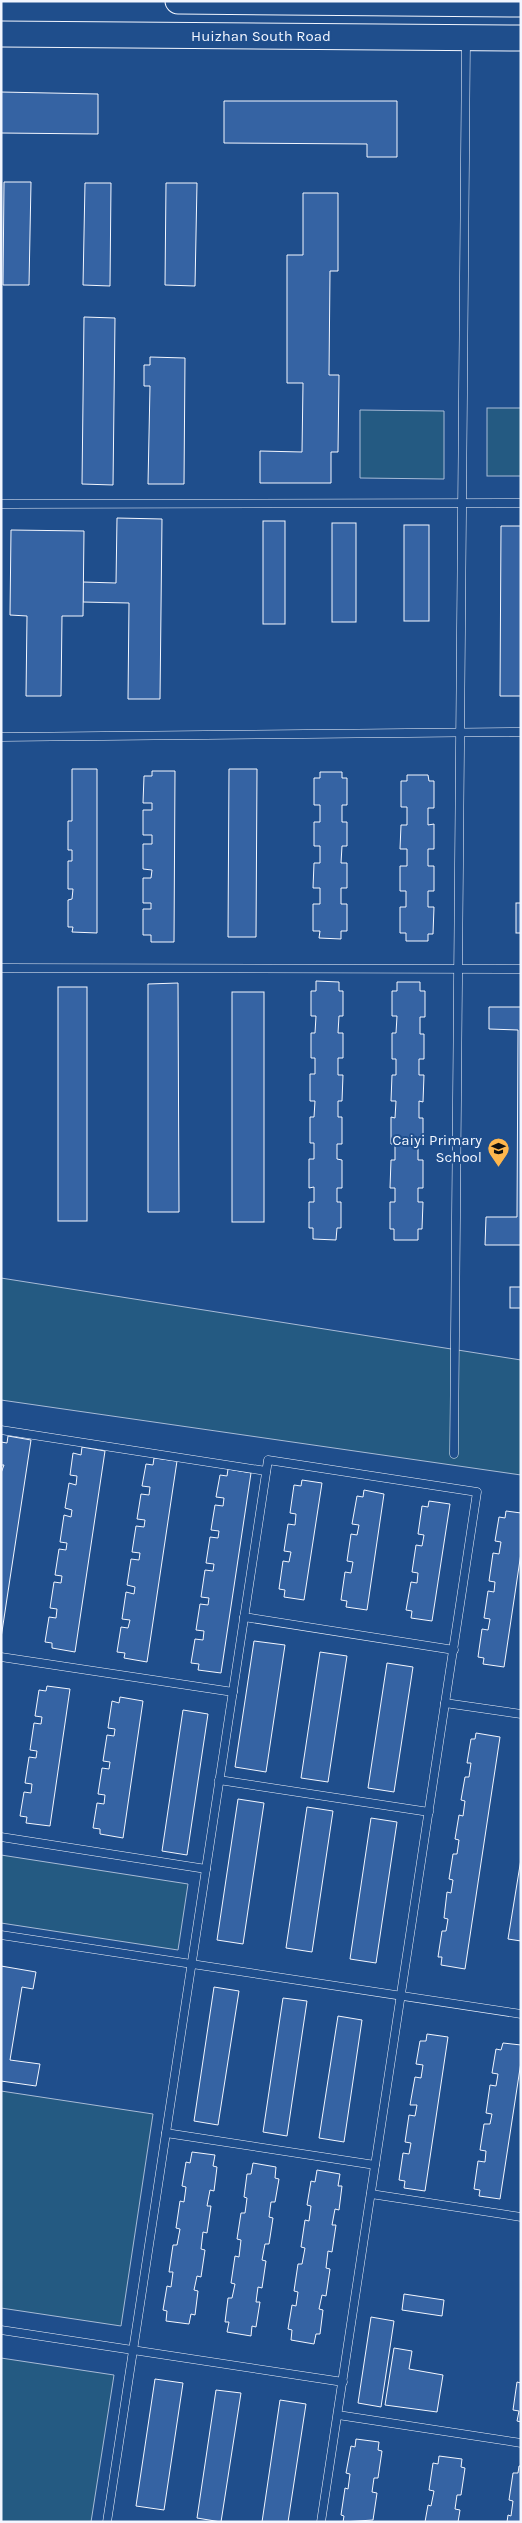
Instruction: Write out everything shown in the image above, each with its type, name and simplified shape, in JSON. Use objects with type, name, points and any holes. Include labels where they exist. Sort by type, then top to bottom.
[{"type":"main road","points":[[178,1],[521,4]]},
{"type":"main road","name":"Huizhan South Road","points":[[1,34],[521,38]]},
{"type":"lane","points":[[454,1454],[466,38]]},
{"type":"lane","points":[[1,504],[521,503]]},
{"type":"lane","points":[[1,737],[521,732]]},
{"type":"lane","points":[[1,968],[521,969]]},
{"type":"lane","points":[[1,1430],[266,1471]]},
{"type":"lane","points":[[107,2522],[268,1460],[477,1492],[322,2522]]},
{"type":"lane","points":[[244,1617],[454,1650]]},
{"type":"lane","points":[[1,1657],[233,1692]]},
{"type":"lane","points":[[446,1702],[521,1714]]},
{"type":"lane","points":[[219,1780],[429,1812]]},
{"type":"lane","points":[[1,1837],[206,1868]]},
{"type":"lane","points":[[1,1934],[521,2014]]},
{"type":"lane","points":[[166,2133],[375,2166]]},
{"type":"lane","points":[[371,2194],[521,2217]]},
{"type":"lane","points":[[1,2330],[343,2382]]},
{"type":"lane","points":[[338,2415],[521,2443]]},
{"type":"shaded area","points":[[487,408],[521,408],[521,476],[487,476]]},
{"type":"shaded area","points":[[360,410],[444,411],[444,479],[360,478]]},
{"type":"shaded area","points":[[1,1278],[521,1360],[521,1475],[1,1400]]},
{"type":"shaded area","points":[[1,1855],[188,1884],[178,1950],[1,1923]]},
{"type":"shaded area","points":[[1,2091],[153,2114],[121,2326],[1,2308]]},
{"type":"shaded area","points":[[1,2358],[114,2375],[91,2522],[1,2522]]},
{"type":"building","points":[[1,92],[98,94],[98,134],[1,133]]},
{"type":"building","points":[[224,101],[397,101],[397,157],[367,157],[367,144],[224,143]]},
{"type":"building","points":[[4,182],[31,182],[29,285],[3,285]]},
{"type":"building","points":[[85,183],[111,183],[110,286],[83,285]]},
{"type":"building","points":[[166,183],[197,183],[195,286],[165,285]]},
{"type":"building","points":[[303,193],[338,193],[338,271],[330,271],[329,375],[339,375],[338,452],[331,452],[331,483],[260,483],[260,451],[302,452],[303,383],[287,383],[287,255],[303,255]]},
{"type":"building","points":[[84,317],[115,318],[113,485],[82,484]]},
{"type":"building","points":[[150,357],[185,358],[184,484],[148,484],[150,386],[144,386],[144,365],[150,365]]},
{"type":"building","points":[[117,518],[162,519],[160,699],[128,699],[129,603],[83,602],[83,582],[116,583]]},
{"type":"building","points":[[263,521],[285,521],[285,624],[263,624]]},
{"type":"building","points":[[332,523],[356,523],[356,622],[332,622]]},
{"type":"building","points":[[404,525],[429,525],[429,621],[404,621]]},
{"type":"building","points":[[501,526],[521,526],[521,696],[500,696]]},
{"type":"building","points":[[11,530],[84,531],[83,616],[62,616],[61,696],[26,696],[27,616],[10,615]]},
{"type":"building","points":[[72,769],[97,769],[97,933],[72,932],[73,927],[68,927],[68,900],[72,899],[73,889],[68,889],[68,861],[72,861],[72,850],[68,850],[68,821],[72,821]]},
{"type":"building","points":[[229,769],[257,769],[256,937],[228,937]]},
{"type":"building","points":[[152,771],[175,771],[174,942],[151,942],[151,935],[143,935],[143,909],[151,909],[151,903],[143,903],[143,878],[151,878],[152,870],[143,869],[143,844],[152,844],[152,835],[143,835],[143,810],[152,810],[152,803],[143,803],[144,776],[152,776]]},
{"type":"building","points":[[320,772],[342,772],[342,778],[347,778],[347,805],[342,805],[342,822],[347,822],[347,846],[342,846],[341,863],[347,863],[347,888],[341,888],[341,904],[347,904],[347,931],[341,931],[341,939],[319,938],[320,931],[313,931],[313,904],[320,904],[320,888],[313,888],[314,863],[320,863],[320,846],[314,846],[314,822],[320,822],[320,805],[314,805],[314,778],[320,778]]},
{"type":"building","points":[[407,775],[428,775],[429,781],[434,781],[434,808],[428,808],[428,825],[434,824],[434,849],[428,849],[428,866],[434,866],[434,891],[428,891],[428,907],[434,907],[433,934],[428,934],[428,941],[406,941],[406,933],[400,933],[400,907],[406,907],[406,891],[400,891],[400,866],[407,866],[407,849],[400,849],[401,825],[407,825],[407,807],[401,807],[401,781],[407,781]]},
{"type":"building","points":[[516,903],[521,903],[521,933],[516,933]]},
{"type":"building","points":[[316,981],[339,982],[339,991],[343,991],[343,1016],[339,1016],[338,1033],[343,1033],[343,1058],[338,1058],[338,1075],[343,1075],[342,1101],[338,1101],[338,1117],[342,1117],[342,1144],[337,1144],[337,1159],[342,1160],[342,1188],[337,1188],[337,1202],[341,1202],[341,1228],[337,1228],[336,1240],[313,1239],[313,1228],[309,1228],[309,1202],[314,1202],[314,1187],[309,1188],[309,1159],[314,1159],[314,1143],[310,1143],[310,1117],[314,1117],[315,1101],[310,1101],[310,1074],[315,1074],[315,1058],[311,1058],[311,1033],[315,1033],[316,1016],[311,1016],[311,991],[316,991]]},
{"type":"building","points":[[397,982],[420,982],[420,991],[425,991],[425,1017],[420,1017],[420,1034],[424,1034],[424,1059],[419,1059],[419,1075],[424,1075],[423,1102],[419,1101],[419,1118],[423,1118],[423,1144],[418,1144],[418,1160],[423,1160],[423,1188],[418,1188],[418,1202],[423,1202],[422,1229],[418,1229],[418,1240],[394,1240],[394,1229],[390,1229],[390,1202],[395,1202],[395,1188],[390,1188],[391,1160],[395,1160],[395,1144],[391,1144],[391,1117],[395,1118],[396,1101],[391,1101],[392,1075],[396,1075],[396,1059],[392,1059],[392,1033],[396,1033],[397,1016],[392,1016],[392,991],[397,991]]},
{"type":"building","points":[[178,983],[179,1212],[148,1212],[148,984]]},
{"type":"building","points":[[58,987],[87,987],[87,1221],[58,1221]]},
{"type":"building","points":[[232,992],[264,992],[264,1222],[232,1222]]},
{"type":"building","points":[[489,1007],[521,1007],[521,1245],[485,1245],[486,1217],[517,1217],[518,1030],[489,1029]]},
{"type":"building","points":[[510,1287],[521,1287],[521,1308],[510,1308]]},
{"type":"building","points":[[8,1436],[31,1440],[1,1638],[1,1473],[4,1465],[1,1465],[1,1442],[7,1443]]},
{"type":"building","points":[[82,1447],[105,1451],[75,1652],[52,1648],[52,1643],[45,1642],[49,1617],[56,1618],[57,1609],[50,1608],[54,1582],[61,1583],[62,1576],[55,1575],[59,1549],[66,1550],[67,1543],[60,1542],[64,1515],[71,1517],[72,1510],[65,1508],[69,1483],[76,1485],[77,1476],[70,1475],[73,1453],[81,1455]]},
{"type":"building","points":[[154,1458],[177,1461],[147,1662],[124,1658],[125,1653],[117,1652],[121,1627],[128,1628],[130,1620],[122,1619],[126,1592],[134,1594],[135,1587],[127,1585],[131,1559],[139,1560],[140,1553],[132,1552],[136,1526],[144,1527],[145,1520],[137,1519],[141,1494],[149,1495],[150,1487],[142,1486],[146,1464],[153,1465]]},
{"type":"building","points":[[228,1469],[251,1473],[221,1673],[198,1670],[199,1664],[191,1663],[195,1639],[203,1640],[204,1631],[196,1630],[200,1604],[208,1605],[209,1598],[201,1597],[205,1570],[213,1571],[214,1564],[206,1563],[210,1537],[218,1538],[219,1531],[211,1530],[215,1505],[223,1506],[224,1498],[216,1497],[220,1475],[227,1476]]},
{"type":"building","points":[[302,1480],[322,1483],[304,1600],[284,1597],[285,1590],[279,1589],[283,1561],[289,1562],[291,1552],[284,1551],[288,1524],[295,1525],[296,1514],[290,1513],[294,1485],[301,1486]]},
{"type":"building","points":[[364,1490],[384,1494],[367,1610],[346,1607],[347,1601],[341,1600],[345,1572],[351,1573],[353,1562],[347,1561],[351,1534],[357,1535],[359,1525],[352,1524],[357,1496],[363,1497]]},
{"type":"building","points":[[429,1501],[450,1504],[432,1621],[411,1618],[412,1611],[406,1610],[411,1582],[417,1583],[418,1573],[412,1572],[416,1545],[422,1546],[424,1535],[418,1534],[422,1506],[428,1507]]},
{"type":"building","points":[[506,1511],[521,1513],[521,1553],[504,1667],[483,1664],[484,1658],[478,1657],[482,1629],[488,1630],[490,1619],[484,1618],[488,1591],[494,1592],[495,1582],[489,1581],[493,1553],[499,1554],[501,1542],[495,1541],[499,1517],[505,1518]]},
{"type":"building","points":[[254,1641],[285,1645],[266,1772],[235,1767]]},
{"type":"building","points":[[320,1652],[347,1656],[328,1782],[301,1778]]},
{"type":"building","points":[[387,1663],[413,1667],[394,1792],[368,1788]]},
{"type":"building","points":[[47,1686],[70,1689],[50,1826],[26,1823],[27,1817],[20,1816],[24,1792],[31,1793],[32,1784],[25,1783],[29,1757],[36,1758],[37,1751],[30,1750],[34,1723],[41,1724],[42,1717],[35,1716],[39,1690],[46,1691]]},
{"type":"building","points":[[120,1697],[143,1701],[123,1838],[100,1834],[100,1829],[93,1828],[97,1803],[104,1804],[105,1795],[98,1794],[102,1768],[109,1769],[110,1762],[103,1761],[107,1735],[114,1736],[115,1729],[108,1728],[112,1701],[119,1703]]},
{"type":"building","points":[[183,1710],[208,1714],[187,1855],[162,1851]]},
{"type":"building","points":[[476,1733],[500,1737],[465,1969],[441,1965],[442,1957],[438,1957],[442,1931],[446,1931],[448,1919],[444,1918],[447,1892],[451,1893],[453,1880],[449,1879],[453,1854],[457,1854],[459,1840],[455,1839],[459,1815],[463,1816],[465,1801],[461,1800],[465,1777],[469,1777],[471,1763],[467,1763],[471,1739],[475,1739]]},
{"type":"building","points":[[238,1799],[264,1803],[243,1944],[217,1940]]},
{"type":"building","points":[[307,1807],[333,1811],[312,1952],[286,1948]]},
{"type":"building","points":[[371,1818],[397,1822],[376,1963],[350,1959]]},
{"type":"building","points":[[521,1859],[521,1941],[508,1939]]},
{"type":"building","points":[[1,1966],[36,1972],[33,1989],[22,1987],[10,2060],[40,2064],[36,2086],[1,2081]]},
{"type":"building","points":[[214,1987],[239,1991],[218,2125],[194,2121]]},
{"type":"building","points":[[283,1998],[307,2001],[287,2136],[263,2132]]},
{"type":"building","points":[[338,2016],[362,2020],[344,2142],[319,2138]]},
{"type":"building","points":[[427,2034],[448,2037],[425,2191],[404,2188],[405,2181],[399,2180],[403,2153],[409,2154],[411,2143],[405,2142],[409,2115],[415,2116],[417,2105],[410,2105],[415,2077],[421,2078],[423,2065],[416,2064],[420,2041],[426,2041]]},
{"type":"building","points":[[503,2043],[521,2045],[521,2062],[500,2199],[479,2196],[480,2190],[474,2189],[478,2161],[485,2162],[486,2151],[480,2150],[484,2124],[490,2124],[492,2114],[486,2113],[490,2085],[496,2086],[498,2074],[492,2073],[496,2049],[501,2050]]},
{"type":"building","points":[[192,2152],[215,2155],[213,2166],[217,2167],[214,2191],[210,2190],[207,2206],[211,2206],[207,2233],[203,2232],[201,2249],[205,2250],[201,2277],[197,2276],[194,2290],[198,2291],[195,2315],[191,2314],[189,2324],[166,2321],[167,2311],[163,2310],[167,2286],[171,2287],[173,2272],[169,2272],[173,2245],[177,2245],[180,2229],[176,2228],[180,2201],[184,2202],[186,2187],[182,2186],[186,2162],[190,2163]]},
{"type":"building","points":[[253,2163],[276,2167],[275,2178],[279,2179],[275,2202],[271,2202],[269,2217],[273,2218],[269,2244],[265,2244],[262,2260],[266,2261],[262,2288],[258,2287],[256,2302],[260,2302],[256,2327],[252,2326],[251,2336],[227,2332],[229,2322],[225,2322],[228,2298],[232,2298],[235,2284],[231,2283],[235,2256],[239,2257],[241,2240],[237,2239],[241,2213],[245,2213],[247,2198],[244,2197],[247,2174],[251,2174]]},
{"type":"building","points":[[317,2170],[340,2174],[338,2186],[342,2186],[339,2210],[335,2209],[332,2225],[336,2225],[332,2252],[328,2251],[326,2268],[330,2269],[326,2296],[322,2295],[319,2309],[323,2310],[320,2334],[316,2334],[314,2344],[291,2340],[292,2330],[288,2329],[292,2305],[296,2306],[298,2292],[294,2291],[298,2264],[302,2264],[305,2248],[301,2247],[305,2220],[309,2221],[311,2206],[307,2205],[311,2181],[315,2182]]},
{"type":"building","points":[[404,2294],[444,2300],[442,2316],[402,2310]]},
{"type":"building","points":[[371,2317],[394,2321],[381,2407],[358,2403]]},
{"type":"building","points":[[394,2348],[412,2351],[409,2369],[443,2375],[437,2412],[385,2405]]},
{"type":"building","points":[[155,2379],[183,2383],[164,2510],[136,2506]]},
{"type":"building","points":[[517,2382],[521,2383],[521,2422],[517,2421],[519,2411],[513,2410]]},
{"type":"building","points":[[216,2390],[241,2393],[221,2522],[197,2518]]},
{"type":"building","points":[[280,2400],[306,2404],[288,2522],[262,2522]]},
{"type":"building","points":[[356,2439],[379,2442],[378,2450],[382,2451],[378,2478],[374,2478],[372,2492],[377,2493],[373,2520],[343,2522],[344,2516],[341,2515],[345,2488],[348,2489],[350,2474],[346,2473],[351,2446],[355,2447]]},
{"type":"building","points":[[439,2456],[462,2459],[461,2467],[465,2468],[461,2495],[457,2495],[455,2509],[460,2510],[458,2522],[425,2522],[428,2505],[431,2506],[434,2491],[429,2490],[433,2463],[438,2464]]},
{"type":"building","points":[[519,2466],[521,2466],[521,2522],[507,2522],[508,2515],[511,2516],[513,2501],[509,2500],[513,2473],[518,2473]]},
{"type":"place","name":"Caiyi Primary School","points":[[498,1168]]}]
